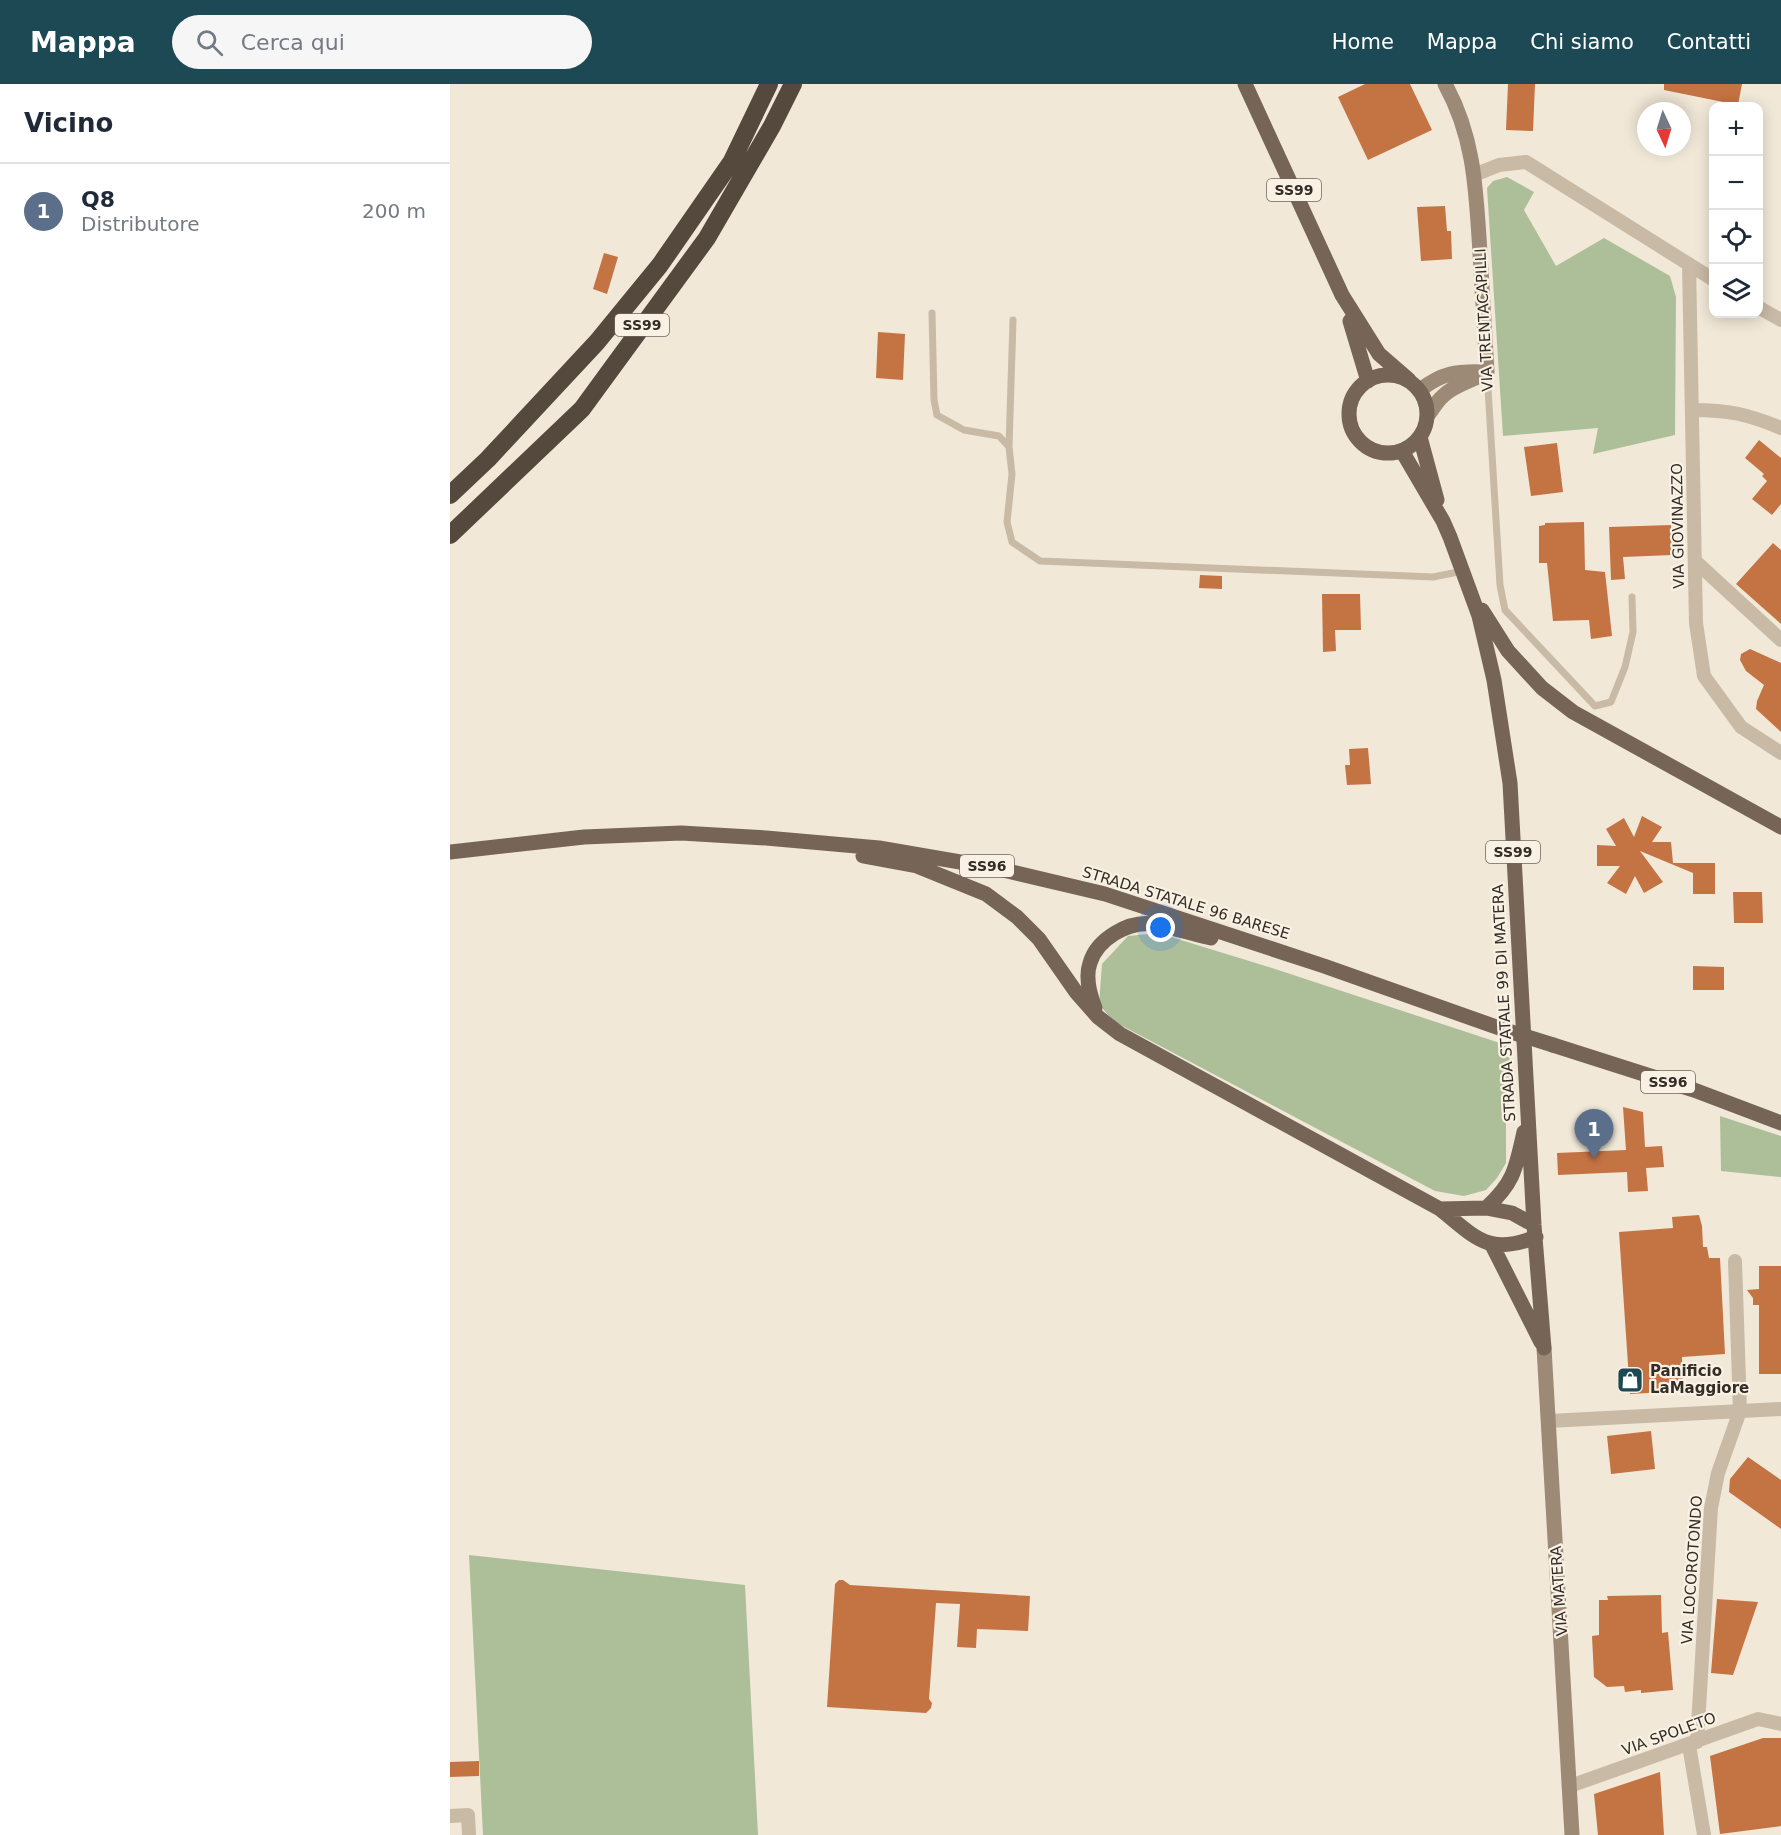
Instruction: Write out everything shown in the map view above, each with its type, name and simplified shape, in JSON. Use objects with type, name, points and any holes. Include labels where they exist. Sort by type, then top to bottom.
[{"type":"highway","name":"SS99","points":[[450,495],[488,459],[589,350],[660,265],[732,161],[770,84]]},
{"type":"highway","name":"SS99","points":[[450,535],[582,409],[707,238],[772,126],[793,84]]},
{"type":"main road","name":"SS99","points":[[1245,84],[1342,295],[1379,354],[1414,385]]},
{"type":"main road","name":"SS99","points":[[1342,295],[1368,381]]},
{"type":"main road","points":[[1388,375],[1414,385],[1427,406],[1428,415],[1420,437],[1402,451],[1377,452],[1365,446],[1356,437],[1351,425],[1349,413],[1355,395],[1368,381],[1388,375]]},
{"type":"main road","name":"STRADA STATALE 99 DI MATERA","points":[[1420,437],[1443,521],[1472,595],[1492,671],[1510,783],[1535,1231],[1544,1348]]},
{"type":"main road","name":"STRADA STATALE 99 DI MATERA","points":[[1402,451],[1443,521]]},
{"type":"main road","points":[[1472,595],[1508,651],[1542,688],[1573,712],[1781,827]]},
{"type":"main road","name":"STRADA STATALE 96 BARESE","points":[[450,852],[585,837],[681,833],[879,848],[995,868],[1105,894],[1324,966],[1502,1029],[1694,1090],[1781,1123]]},
{"type":"main road","points":[[766,838],[917,866],[986,894],[1017,917],[1039,939],[1076,992],[1098,1017],[1120,1034],[1440,1209],[1471,1235],[1492,1245],[1516,1245],[1535,1231],[1512,1213],[1486,1209],[1440,1209]]},
{"type":"main road","points":[[1098,1017],[1089,992],[1090,963],[1103,941],[1125,928],[1150,923],[1324,966]]},
{"type":"main road","points":[[1486,1209],[1502,1194],[1515,1173],[1528,1112]]},
{"type":"main road","points":[[1492,1245],[1544,1348]]},
{"type":"street","name":"VIA TRENTACAPILLI","points":[[1444,84],[1458,107],[1470,150],[1477,200],[1487,372]]},
{"type":"street","points":[[1473,175],[1498,165],[1526,162],[1709,277]]},
{"type":"street","name":"VIA GIOVINAZZO","points":[[1689,264],[1696,623],[1704,676],[1741,727],[1781,753]]},
{"type":"street","points":[[1763,310],[1781,320]]},
{"type":"street","points":[[1414,385],[1449,374],[1487,372]]},
{"type":"street","points":[[1428,415],[1450,390],[1487,372]]},
{"type":"street","points":[[1692,410],[1748,414],[1781,428]]},
{"type":"street","points":[[1695,561],[1781,640]]},
{"type":"street","name":"VIA LOCOROTONDO","points":[[1704,1835],[1693,1743],[1711,1508],[1718,1473],[1740,1411],[1735,1261]]},
{"type":"street","name":"VIA MATERA","points":[[1544,1348],[1572,1835]]},
{"type":"street","points":[[1549,1421],[1781,1409]]},
{"type":"street","name":"VIA SPOLETO","points":[[1570,1786],[1758,1719],[1781,1724]]},
{"type":"street","points":[[450,1816],[468,1815],[469,1835]]},
{"type":"lane","points":[[932,313],[933,400],[938,415],[964,430],[999,436],[1009,447]]},
{"type":"lane","points":[[1013,320],[1009,447],[1012,474],[1007,522],[1012,542],[1040,561],[1433,578],[1463,571]]},
{"type":"lane","name":"VIA TRENTACAPILLI","points":[[1487,372],[1500,585],[1505,610],[1595,706],[1611,702],[1625,668],[1633,632],[1632,597]]},
{"type":"green space","points":[[1507,177],[1534,192],[1524,210],[1556,266],[1604,238],[1670,276],[1676,297],[1675,435],[1593,454],[1598,428],[1503,436],[1487,188],[1493,181]]},
{"type":"green space","points":[[1158,933],[1509,1046],[1506,1163],[1497,1178],[1486,1190],[1464,1196],[1435,1191],[1113,1021],[1099,1004],[1102,964],[1128,936]]},
{"type":"green space","points":[[1720,1116],[1781,1136],[1781,1177],[1721,1171]]},
{"type":"green space","points":[[469,1555],[745,1585],[758,1835],[483,1835]]},
{"type":"building","points":[[1365,84],[1410,84],[1432,130],[1368,160],[1338,97]]},
{"type":"building","points":[[1508,84],[1535,84],[1533,131],[1506,130]]},
{"type":"building","points":[[1664,84],[1742,84],[1739,102],[1723,102],[1664,90]]},
{"type":"building","points":[[1445,206],[1447,231],[1451,231],[1452,259],[1421,261],[1417,207]]},
{"type":"building","points":[[604,253],[618,257],[607,294],[593,289]]},
{"type":"building","points":[[878,332],[905,334],[903,380],[876,378]]},
{"type":"building","points":[[1759,440],[1781,458],[1781,504],[1772,515],[1752,499],[1767,481],[1762,476],[1764,474],[1745,458]]},
{"type":"building","points":[[1557,443],[1563,492],[1531,496],[1524,447]]},
{"type":"building","points":[[1584,522],[1585,570],[1605,572],[1612,636],[1591,639],[1589,620],[1553,621],[1547,563],[1539,563],[1539,526],[1545,523]]},
{"type":"building","points":[[1671,525],[1672,555],[1623,557],[1625,579],[1611,580],[1609,527]]},
{"type":"building","points":[[1773,543],[1781,550],[1781,624],[1736,584]]},
{"type":"building","points":[[1200,575],[1222,576],[1222,589],[1199,588]]},
{"type":"building","points":[[1322,594],[1360,594],[1361,630],[1335,630],[1336,651],[1323,652]]},
{"type":"building","points":[[1750,649],[1781,663],[1781,732],[1756,709],[1764,685],[1746,671],[1740,660],[1741,654]]},
{"type":"building","points":[[1368,748],[1371,784],[1347,785],[1345,765],[1350,765],[1349,749]]},
{"type":"building","points":[[1642,816],[1662,827],[1652,842],[1671,842],[1673,863],[1715,863],[1715,894],[1693,894],[1693,873],[1640,851],[1663,882],[1644,893],[1635,876],[1626,894],[1607,883],[1620,866],[1597,866],[1597,845],[1616,846],[1606,829],[1624,818],[1634,837]]},
{"type":"building","points":[[1733,892],[1762,892],[1763,923],[1734,923]]},
{"type":"building","points":[[1693,966],[1724,967],[1724,990],[1693,990]]},
{"type":"building","points":[[1623,1107],[1643,1112],[1645,1147],[1662,1146],[1664,1167],[1646,1168],[1648,1191],[1628,1192],[1627,1172],[1558,1175],[1557,1153],[1626,1150]]},
{"type":"building","points":[[1699,1215],[1703,1247],[1707,1247],[1709,1258],[1720,1258],[1725,1354],[1682,1357],[1683,1391],[1630,1394],[1619,1232],[1673,1228],[1672,1217]]},
{"type":"building","points":[[1759,1266],[1781,1266],[1781,1374],[1759,1374],[1759,1305],[1753,1305],[1753,1298],[1747,1290],[1759,1289]]},
{"type":"building","points":[[1651,1431],[1655,1469],[1611,1474],[1607,1436]]},
{"type":"building","points":[[1748,1457],[1781,1480],[1781,1529],[1729,1492],[1730,1479]]},
{"type":"building","points":[[839,1580],[850,1585],[1030,1596],[1028,1631],[977,1629],[976,1648],[957,1647],[960,1604],[936,1603],[929,1699],[932,1703],[926,1713],[827,1707],[835,1584]]},
{"type":"building","points":[[1661,1595],[1662,1633],[1668,1632],[1673,1690],[1641,1693],[1641,1690],[1625,1692],[1624,1686],[1607,1687],[1594,1677],[1592,1636],[1599,1635],[1599,1600],[1608,1600],[1607,1596]]},
{"type":"building","points":[[1717,1599],[1758,1602],[1733,1675],[1711,1673]]},
{"type":"building","points":[[1763,1738],[1781,1738],[1781,1826],[1720,1834],[1710,1756]]},
{"type":"building","points":[[479,1761],[479,1776],[450,1777],[450,1762]]},
{"type":"building","points":[[1660,1772],[1664,1835],[1598,1835],[1594,1794]]},
{"type":"place","name":"Q8","points":[[1594,1159]]},
{"type":"place","name":"Panificio LaMaggiore","points":[[1630,1380]]}]
